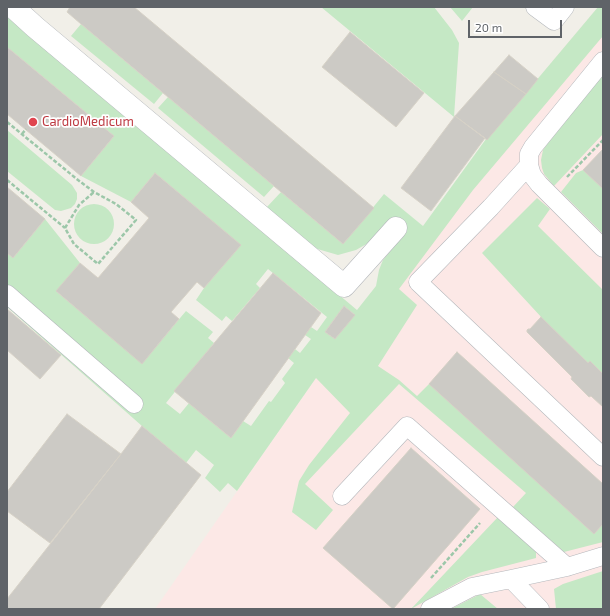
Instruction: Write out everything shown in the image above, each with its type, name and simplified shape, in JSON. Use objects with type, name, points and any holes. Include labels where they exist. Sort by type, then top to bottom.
[{"type":"street","points":[[13,7],[344,286],[396,228]]},
{"type":"lane","points":[[535,7],[554,20],[564,7]]},
{"type":"lane","points":[[603,61],[533,147],[529,154],[529,165],[532,175],[539,184],[603,248]]},
{"type":"lane","points":[[529,165],[491,207],[418,282],[603,457]]},
{"type":"lane","points":[[7,294],[134,404]]},
{"type":"lane","points":[[342,496],[407,426],[568,567]]},
{"type":"lane","points":[[430,609],[472,586],[511,580],[568,567],[603,556]]},
{"type":"lane","points":[[511,580],[540,609]]},
{"type":"path","points":[[7,122],[94,192],[116,204],[136,220],[98,264],[74,244],[65,228],[7,180]]},
{"type":"path","points":[[22,134],[26,129]]},
{"type":"path","points":[[551,197],[569,174],[603,140]]},
{"type":"path","points":[[65,228],[79,205],[94,192]]},
{"type":"path","points":[[428,581],[496,505]]},
{"type":"shaded area","points":[[598,7],[603,7],[603,609],[155,609],[316,378],[487,139]]},
{"type":"green space","points":[[321,7],[434,7],[452,30],[459,43],[454,117]]},
{"type":"green space","points":[[450,7],[473,7],[462,21]]},
{"type":"green space","points":[[598,7],[603,7],[603,36],[473,190],[399,289],[417,305],[378,366],[399,380],[417,396],[429,384],[594,534],[603,524],[603,542],[564,552],[513,507],[526,493],[399,384],[305,484],[333,510],[316,530],[292,512],[299,481],[309,465],[350,413],[316,378],[237,491],[228,483],[220,492],[205,478],[214,465],[196,450],[186,463],[7,307],[7,253],[13,258],[45,219],[80,263],[57,292],[142,363],[186,311],[213,332],[208,338],[214,343],[166,403],[180,414],[189,403],[231,438],[243,421],[251,426],[269,401],[271,402],[285,383],[282,379],[294,363],[288,358],[295,349],[300,353],[311,339],[305,335],[311,327],[317,331],[327,317],[268,269],[256,284],[260,288],[232,321],[226,316],[222,321],[196,300],[204,288],[240,245],[155,173],[131,202],[81,176],[114,136],[7,47],[7,16],[357,310],[376,286],[379,270],[383,260],[405,233],[370,242],[356,250],[338,255],[314,248],[266,208],[281,192],[343,244],[384,194],[423,226],[487,139]],"holes":[[[344,306],[354,314],[335,339],[325,332]]]},
{"type":"green space","points":[[81,24],[163,93],[154,104],[71,36]]},
{"type":"green space","points":[[603,75],[603,134],[554,186],[544,174],[542,168],[541,160],[543,150]]},
{"type":"green space","points":[[168,97],[274,186],[264,197],[158,108]]},
{"type":"green space","points":[[7,130],[72,185],[77,193],[77,199],[71,208],[61,211],[55,210],[7,171]]},
{"type":"green space","points":[[583,170],[603,189],[603,234],[561,192],[576,173]]},
{"type":"green space","points":[[537,198],[550,209],[538,226],[603,290],[603,374],[590,361],[588,363],[543,319],[482,253]]},
{"type":"green space","points":[[94,204],[102,206],[108,210],[112,216],[114,224],[112,232],[108,238],[102,242],[94,244],[86,242],[80,238],[76,232],[74,224],[76,216],[80,210],[86,206]]},
{"type":"green space","points":[[498,517],[536,552],[536,558],[468,577],[411,609]]},
{"type":"green space","points":[[603,571],[603,607],[601,609],[556,609],[554,589],[563,584]]},
{"type":"green space","points":[[480,594],[498,609],[451,609]]},
{"type":"building","points":[[70,7],[134,7],[374,208],[343,244],[67,12]]},
{"type":"building","points":[[350,32],[424,93],[396,127],[322,67]]},
{"type":"building","points":[[7,47],[114,136],[81,176],[7,114]]},
{"type":"building","points":[[509,55],[538,79],[526,94],[494,72]]},
{"type":"building","points":[[494,72],[526,94],[487,140],[455,116]]},
{"type":"building","points":[[455,116],[485,138],[431,211],[401,188]]},
{"type":"building","points":[[603,149],[603,189],[583,170]]},
{"type":"building","points":[[155,173],[241,245],[204,288],[197,282],[171,312],[179,319],[142,364],[56,291],[80,263],[98,278],[149,218],[131,202]]},
{"type":"building","points":[[7,187],[45,219],[13,258],[7,253]]},
{"type":"building","points":[[273,273],[321,313],[231,438],[174,391]]},
{"type":"building","points":[[344,306],[355,315],[335,339],[325,332]]},
{"type":"building","points":[[7,309],[61,355],[40,379],[7,350]]},
{"type":"building","points":[[541,317],[588,363],[590,361],[603,374],[603,407],[591,396],[589,397],[571,379],[572,377],[527,332],[527,330],[530,329]]},
{"type":"building","points":[[457,352],[603,484],[603,524],[594,534],[429,384]]},
{"type":"building","points":[[67,414],[121,454],[50,543],[7,511],[7,492]]},
{"type":"building","points":[[142,426],[201,475],[99,609],[7,609],[7,599]]},
{"type":"building","points":[[411,448],[480,509],[393,609],[323,548]]},
{"type":"place","name":"CardioMedicum","points":[[33,122]]}]
